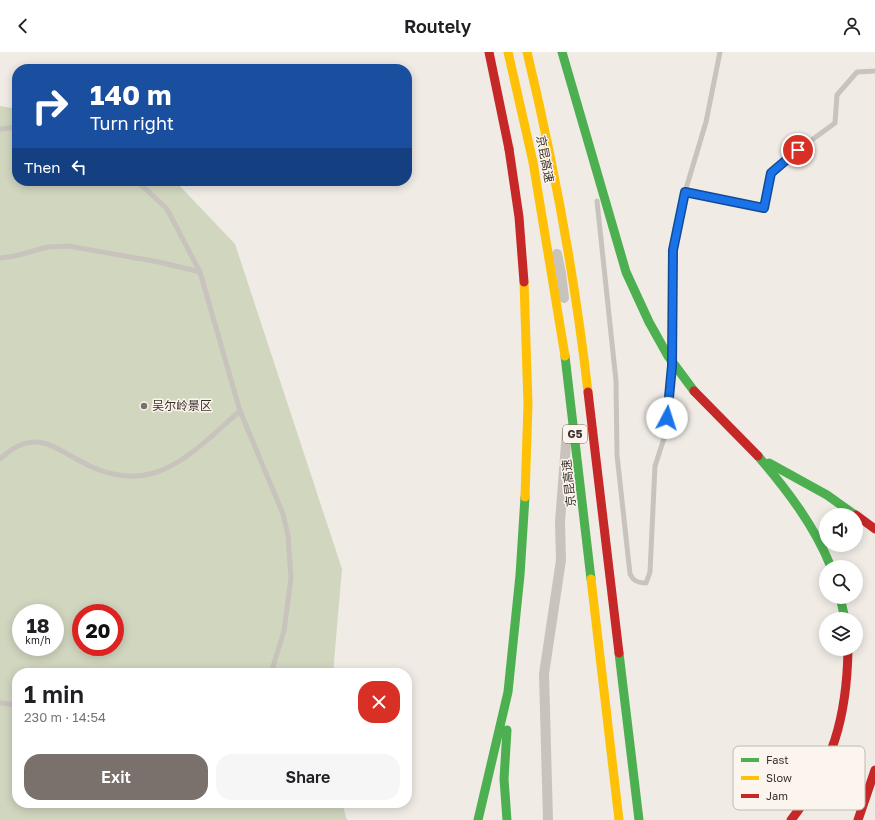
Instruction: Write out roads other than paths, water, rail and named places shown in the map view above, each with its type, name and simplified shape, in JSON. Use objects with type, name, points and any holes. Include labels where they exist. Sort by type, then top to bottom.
[{"type":"highway","points":[[489,52],[509,149],[519,217],[525,295],[528,404],[526,488],[520,575],[508,692],[504,779],[507,820]]},
{"type":"highway","name":"京昆高速","points":[[508,52],[533,162],[563,341],[619,820]]},
{"type":"highway","name":"京昆高速","points":[[528,52],[548,138],[582,338],[639,820]]},
{"type":"highway","points":[[562,52],[626,272],[649,322],[668,356],[699,398],[758,456],[794,498],[811,523],[824,547],[829,560]]},
{"type":"highway","points":[[758,456],[827,495],[846,508]]},
{"type":"highway","points":[[863,520],[875,529]]},
{"type":"highway","points":[[836,746],[845,708],[848,656]]},
{"type":"highway","points":[[478,820],[508,692]]},
{"type":"highway","points":[[865,799],[875,770]]},
{"type":"highway","points":[[791,820],[799,810]]},
{"type":"highway","points":[[858,820],[861,810]]},
{"type":"street","points":[[481,52],[509,94],[546,215],[562,273],[570,358],[560,522],[561,560],[544,674],[548,820]]},
{"type":"lane","points":[[595,196],[616,381],[617,455],[630,574],[633,580],[646,583],[650,572],[655,466],[666,432],[672,366],[673,250],[685,192],[706,122],[720,52]]},
{"type":"lane","points":[[685,192],[764,208],[771,173],[798,150],[835,123],[837,95],[857,72],[875,71]]},
{"type":"lane","points":[[564,83],[587,114]]},
{"type":"lane","points":[[0,129],[12,128]]},
{"type":"lane","points":[[586,157],[592,130]]},
{"type":"lane","points":[[142,186],[167,209],[200,272],[240,411],[283,514],[288,535],[291,578],[284,632],[273,668]]},
{"type":"lane","points":[[0,258],[15,256],[48,246],[68,246],[159,262],[200,272]]},
{"type":"lane","points":[[0,459],[12,448],[22,444],[48,443],[103,471],[118,475],[135,476],[153,473],[168,468],[181,460],[240,411]]},
{"type":"lane","points":[[0,703],[12,704]]},
{"type":"place","name":"吴尔岭景区","points":[[144,406]]}]
